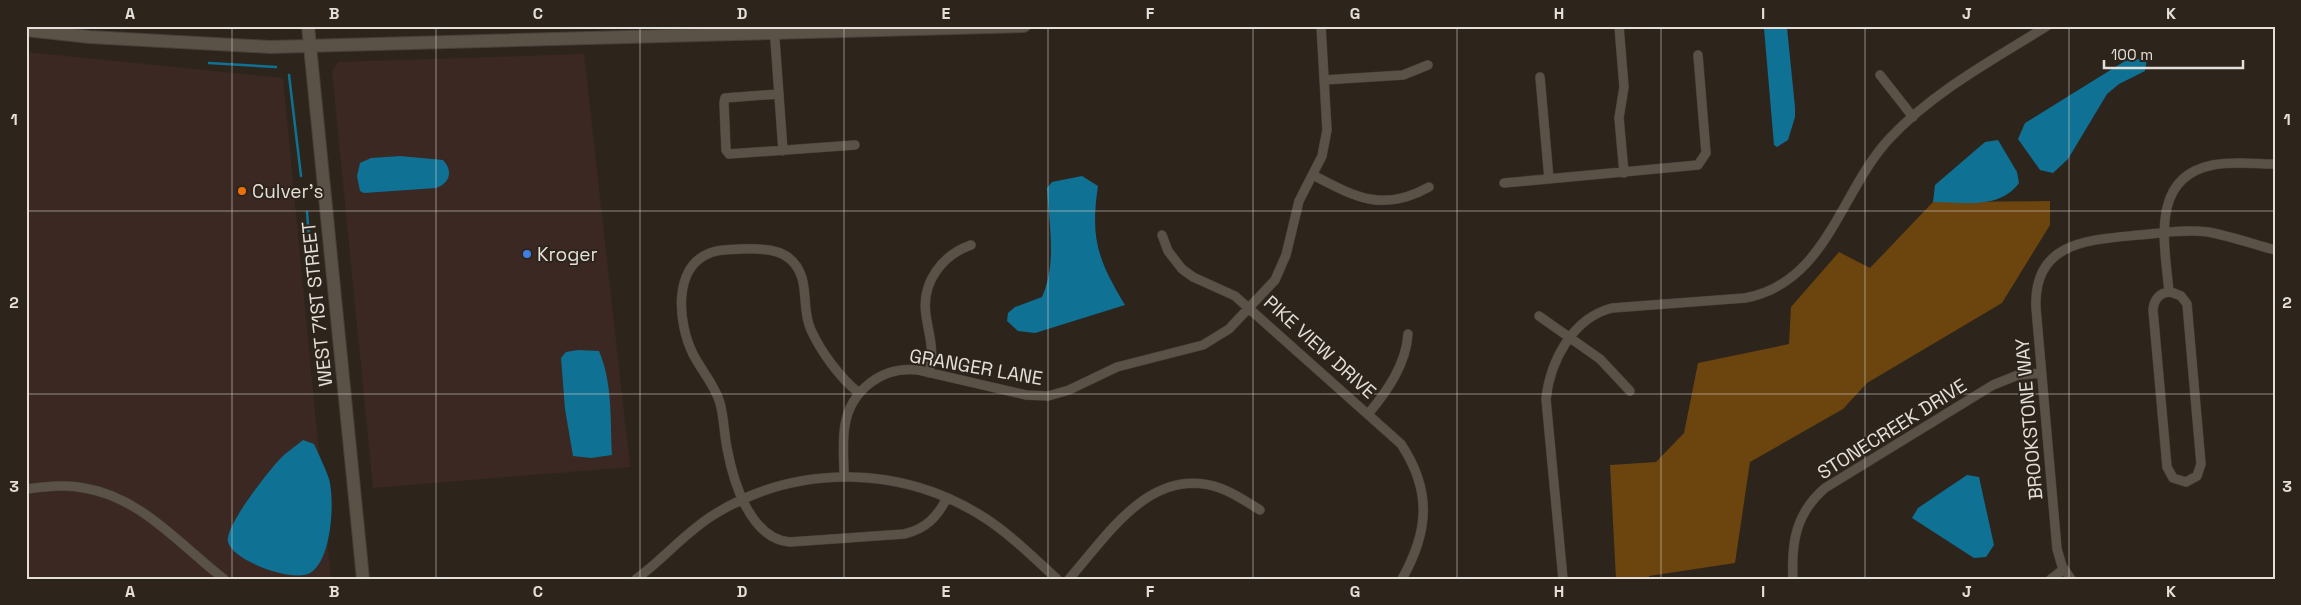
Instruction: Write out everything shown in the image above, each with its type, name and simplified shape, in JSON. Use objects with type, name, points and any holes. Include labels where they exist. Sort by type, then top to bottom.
[{"type":"main road","name":"WEST 71ST STREET","points":[[308,26],[362,579]]},
{"type":"main road","points":[[26,30],[170,42],[310,47],[775,30],[1024,26]]},
{"type":"street","name":"PIKE VIEW DRIVE","points":[[1321,26],[1327,130],[1322,156],[1299,201],[1286,256],[1275,280],[1248,307],[1369,413],[1401,444],[1414,466],[1424,508],[1419,543],[1402,579]]},
{"type":"street","points":[[1618,26],[1624,87],[1619,118],[1624,173]]},
{"type":"street","points":[[1563,579],[1546,406],[1552,371],[1571,337],[1588,318],[1608,309],[1745,298],[1767,293],[1786,283],[1814,256],[1876,156],[1891,137],[1957,82],[2047,26]]},
{"type":"street","points":[[775,30],[782,151]]},
{"type":"street","points":[[1504,183],[1692,167],[1702,161],[1706,153],[1698,55]]},
{"type":"street","points":[[1324,80],[1404,75],[1428,65]]},
{"type":"street","points":[[1880,75],[1914,117]]},
{"type":"street","points":[[1540,77],[1549,179]]},
{"type":"street","points":[[779,94],[726,98],[724,102],[726,150],[732,155],[855,145]]},
{"type":"street","points":[[2168,292],[2164,215],[2172,195],[2193,173],[2209,166],[2222,164],[2275,164]]},
{"type":"street","points":[[1313,175],[1356,197],[1372,201],[1397,200],[1429,187]]},
{"type":"street","points":[[2164,233],[2206,232],[2275,250]]},
{"type":"street","name":"BROOKSTONE WAY","points":[[2071,579],[2064,569],[2057,549],[2036,295],[2040,278],[2047,266],[2058,254],[2081,242],[2164,233]]},
{"type":"street","points":[[1162,235],[1168,252],[1182,269],[1197,279],[1230,292],[1248,307]]},
{"type":"street","points":[[929,372],[932,341],[925,306],[929,285],[934,273],[945,260],[971,245]]},
{"type":"street","points":[[859,393],[841,375],[810,329],[803,282],[797,266],[788,257],[776,250],[763,248],[718,251],[702,257],[689,269],[684,280],[682,293],[686,338],[692,353],[718,397],[730,464],[752,517],[762,531],[773,538],[790,542],[909,533],[930,523],[939,513],[947,498]]},
{"type":"street","points":[[2168,292],[2178,294],[2187,304],[2201,464],[2197,476],[2186,482],[2173,478],[2168,467],[2153,310],[2157,298],[2168,292]]},
{"type":"street","name":"GRANGER LANE","points":[[844,476],[845,425],[848,412],[859,393],[875,379],[888,373],[910,370],[929,372],[1026,395],[1056,394],[1117,367],[1209,342],[1229,329],[1248,307]]},
{"type":"street","points":[[1538,316],[1571,337],[1610,368],[1630,391]]},
{"type":"street","points":[[1369,413],[1393,380],[1402,360],[1408,334]]},
{"type":"street","name":"STONECREEK DRIVE","points":[[1793,579],[1792,552],[1797,526],[1810,504],[1825,488],[1993,384],[2018,375],[2041,373]]},
{"type":"street","points":[[636,579],[699,525],[744,499],[794,482],[844,476],[892,480],[947,498],[1000,528],[1057,579]]},
{"type":"street","points":[[1069,579],[1130,510],[1146,496],[1166,487],[1187,483],[1212,486],[1228,491],[1260,510]]},
{"type":"street","points":[[26,489],[77,487],[114,496],[141,511],[224,579]]},
{"type":"street","points":[[2051,579],[2064,569]]},
{"type":"shaded area","points":[[26,52],[283,78],[331,579],[26,579]]},
{"type":"shaded area","points":[[584,54],[630,467],[373,488],[332,72],[338,62]]},
{"type":"shaded area","points":[[2050,201],[2050,225],[2002,303],[1867,383],[1843,409],[1750,462],[1735,563],[1649,576],[1649,579],[1616,579],[1610,465],[1656,462],[1684,433],[1698,363],[1789,344],[1791,307],[1839,252],[1870,268],[1933,202]]},
{"type":"water","points":[[1767,26],[1787,28],[1795,107],[1795,117],[1788,140],[1777,147],[1774,145],[1764,28]]},
{"type":"water","points":[[2147,58],[2145,71],[2119,84],[2107,94],[2068,159],[2053,173],[2040,170],[2018,139],[2025,123],[2125,61]]},
{"type":"water","points":[[1998,140],[2017,172],[2019,183],[2011,192],[1991,201],[1980,203],[1933,202],[1935,185],[1985,142]]},
{"type":"water","points":[[400,156],[443,160],[449,173],[447,180],[436,188],[364,193],[360,191],[357,176],[360,163],[371,158]]},
{"type":"water","points":[[1082,176],[1098,186],[1095,221],[1098,248],[1108,275],[1125,305],[1035,333],[1018,331],[1007,321],[1008,313],[1015,307],[1042,297],[1047,284],[1051,243],[1047,188],[1052,182]]},
{"type":"water","points":[[578,350],[599,351],[609,389],[612,455],[591,458],[573,456],[565,409],[561,358],[566,352]]},
{"type":"water","points":[[303,440],[314,444],[329,479],[332,501],[330,531],[327,545],[316,568],[308,574],[289,575],[263,568],[251,562],[240,556],[232,549],[228,542],[229,535],[239,513],[257,487],[273,466]]},
{"type":"water","points":[[1967,475],[1979,477],[1994,545],[1986,557],[1974,558],[1912,518],[1918,508]]},
{"type":"waterway","points":[[209,63],[276,67]]},
{"type":"waterway","points":[[289,75],[301,176]]},
{"type":"waterway","points":[[307,212],[311,262]]},
{"type":"place","name":"Culver's","points":[[242,191]]},
{"type":"place","name":"Kroger","points":[[527,254]]}]
